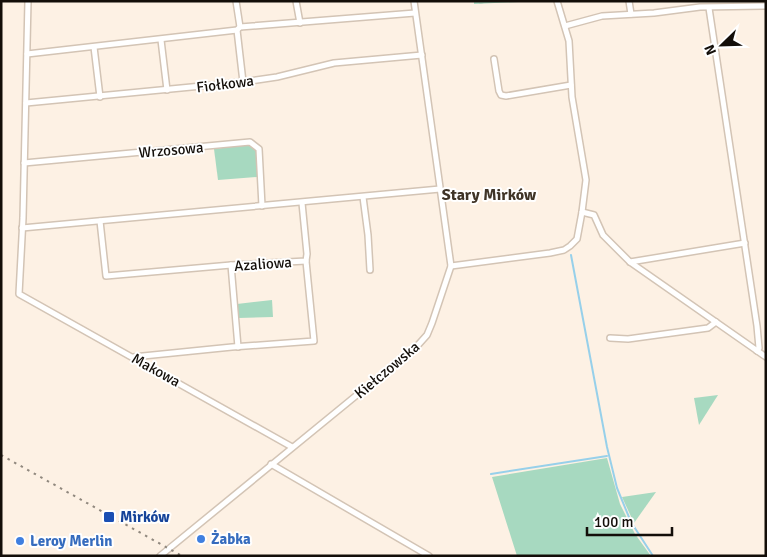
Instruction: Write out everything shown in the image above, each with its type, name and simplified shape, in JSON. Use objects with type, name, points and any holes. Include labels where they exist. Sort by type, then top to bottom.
[{"type":"street","points":[[28,1],[22,228],[440,189]]},
{"type":"street","points":[[236,1],[243,82]]},
{"type":"street","points":[[296,1],[300,23]]},
{"type":"street","points":[[414,1],[451,266],[550,253],[564,250],[577,239],[586,173],[570,85],[570,52],[565,26],[557,1]]},
{"type":"street","points":[[629,1],[631,14]]},
{"type":"street","points":[[565,26],[602,16],[654,13],[699,4],[709,8],[766,6]]},
{"type":"street","points":[[709,8],[759,342],[757,351]]},
{"type":"street","points":[[27,54],[161,40],[239,29],[416,14]]},
{"type":"street","points":[[161,40],[167,90]]},
{"type":"street","points":[[94,47],[100,97]]},
{"type":"street","name":"Fiołkowa","points":[[26,103],[277,78],[334,63],[422,55]]},
{"type":"street","points":[[494,59],[498,91],[501,96],[570,85]]},
{"type":"street","name":"Wrzosowa","points":[[24,163],[250,142],[259,149],[262,206]]},
{"type":"street","points":[[363,197],[370,270]]},
{"type":"street","name":"Azaliowa","points":[[100,222],[106,276],[231,265],[306,261],[302,203]]},
{"type":"street","points":[[582,212],[594,215],[603,235],[630,262],[766,357]]},
{"type":"street","name":"Makowa","points":[[22,228],[19,294],[292,447]]},
{"type":"street","points":[[630,262],[745,243]]},
{"type":"street","points":[[132,357],[314,341],[306,261]]},
{"type":"street","points":[[231,265],[238,347]]},
{"type":"street","name":"Kiełczowska","points":[[160,556],[418,345],[425,338],[432,323],[451,266]]},
{"type":"street","points":[[610,338],[628,339],[708,328],[716,322]]},
{"type":"street","points":[[271,464],[429,556]]},
{"type":"green space","points":[[474,1],[540,1],[474,4]]},
{"type":"green space","points":[[246,145],[253,146],[257,150],[259,161],[257,177],[218,180],[214,149]]},
{"type":"green space","points":[[272,300],[273,317],[238,318],[237,304]]},
{"type":"green space","points":[[718,395],[699,425],[694,398]]},
{"type":"green space","points":[[607,458],[620,504],[635,534],[651,556],[517,556],[492,477]]},
{"type":"green space","points":[[656,492],[634,523],[622,497]]},
{"type":"waterway","points":[[571,255],[607,447],[617,488],[631,522],[653,556]]},
{"type":"waterway","points":[[491,474],[607,456]]},
{"type":"railway","points":[[1,455],[182,556]]},
{"type":"place","name":"Mirków","points":[[109,517]]},
{"type":"place","name":"Żabka","points":[[201,539]]},
{"type":"place","name":"Leroy Merlin","points":[[20,541]]},
{"type":"district","name":"Stary Mirków","points":[[489,194]]}]
